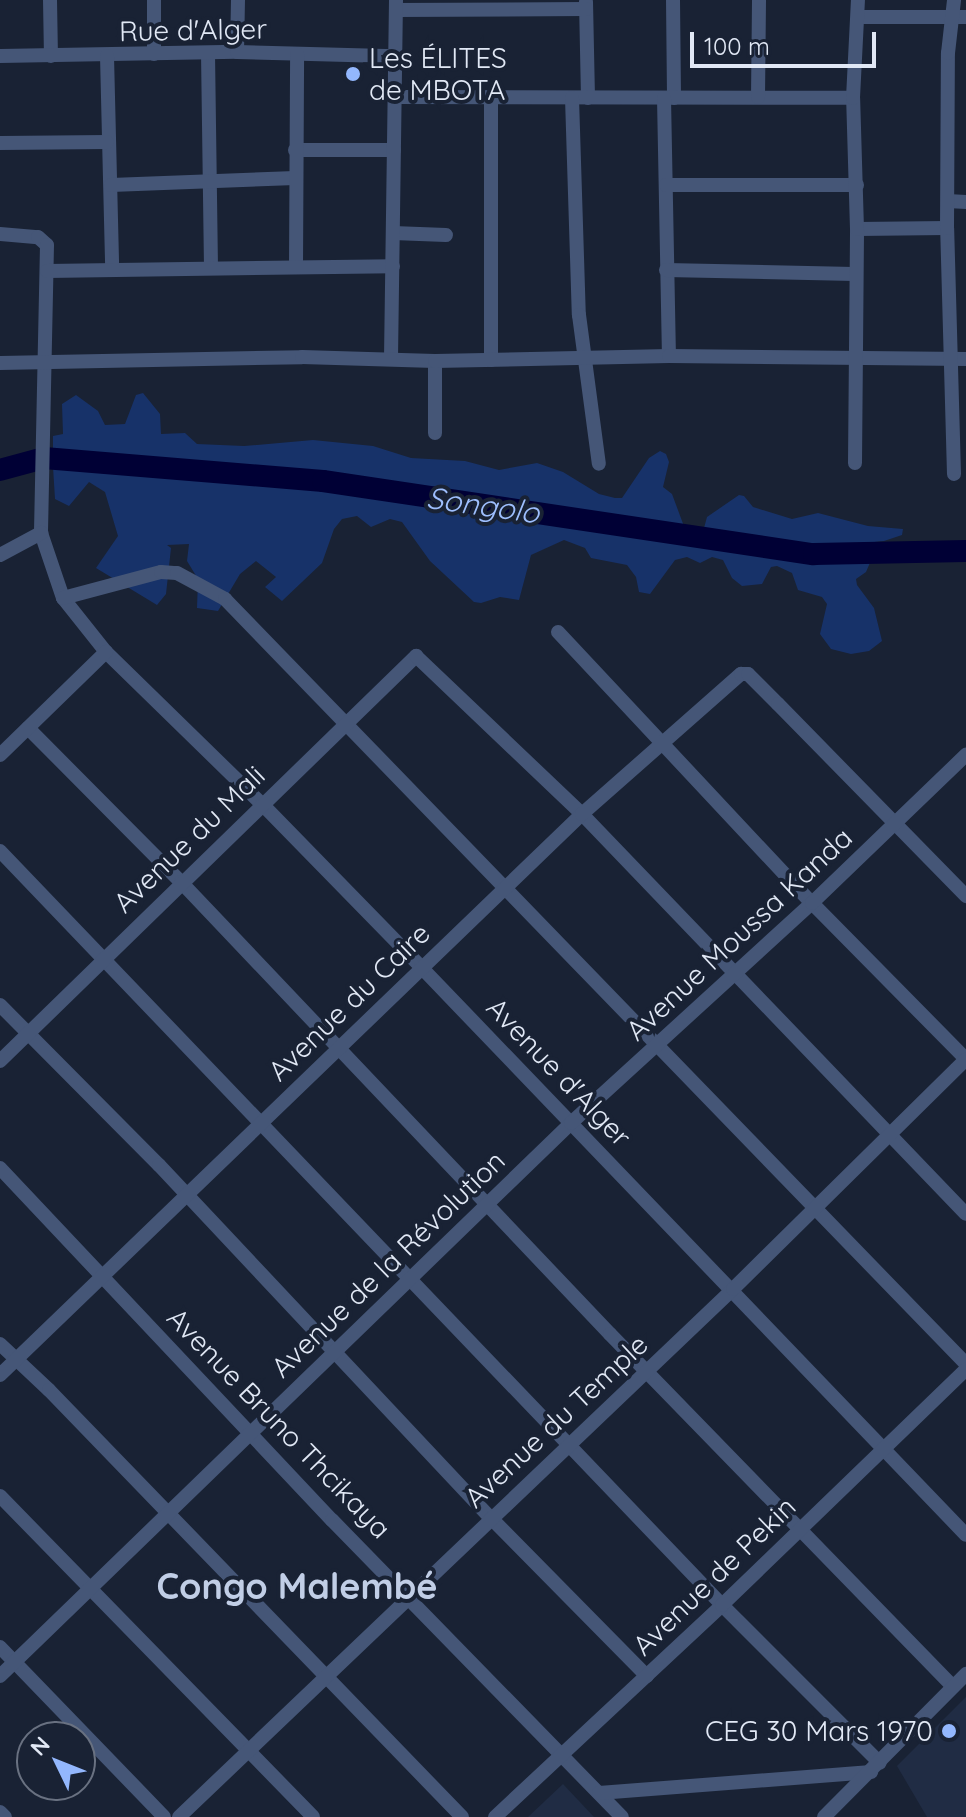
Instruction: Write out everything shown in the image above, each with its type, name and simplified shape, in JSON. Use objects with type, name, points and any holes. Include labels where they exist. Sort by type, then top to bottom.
[{"type":"street","points":[[50,0],[51,56]]},
{"type":"street","points":[[154,0],[154,54]]},
{"type":"street","points":[[237,52],[238,0]]},
{"type":"street","points":[[669,356],[666,185],[673,0]]},
{"type":"street","points":[[758,97],[759,0]]},
{"type":"street","points":[[855,463],[853,360],[857,185],[853,98],[858,0]]},
{"type":"street","points":[[954,0],[960,17],[948,53],[947,228],[959,359],[951,447],[954,474]]},
{"type":"street","points":[[391,358],[396,5],[586,4],[580,98],[583,359],[599,464]]},
{"type":"street","points":[[858,17],[960,17]]},
{"type":"street","name":"Rue d'Alger","points":[[112,268],[107,56],[237,52],[395,56]]},
{"type":"street","points":[[208,53],[211,267]]},
{"type":"street","points":[[296,266],[297,54]]},
{"type":"street","points":[[0,56],[107,56]]},
{"type":"street","points":[[394,97],[853,98]]},
{"type":"street","points":[[491,97],[491,360]]},
{"type":"street","points":[[0,143],[107,142]]},
{"type":"street","points":[[295,150],[394,150]]},
{"type":"street","points":[[111,185],[295,178]]},
{"type":"street","points":[[666,185],[857,185]]},
{"type":"street","points":[[948,201],[966,202]]},
{"type":"street","points":[[857,229],[947,228]]},
{"type":"street","points":[[393,233],[446,235]]},
{"type":"street","points":[[0,234],[44,239],[47,271],[39,486],[41,533],[63,598],[106,652],[0,755]]},
{"type":"street","points":[[47,271],[393,266]]},
{"type":"street","points":[[666,270],[854,274]]},
{"type":"street","points":[[0,363],[260,357],[435,361],[669,356],[959,359]]},
{"type":"street","points":[[435,361],[435,433]]},
{"type":"street","points":[[0,555],[41,533]]},
{"type":"street","points":[[63,598],[161,572],[177,573],[225,599],[966,1366]]},
{"type":"street","points":[[558,632],[812,903],[966,1059]]},
{"type":"street","name":"Avenue d'Alger","points":[[106,652],[262,804],[421,967],[966,1535]]},
{"type":"street","name":"Avenue du Mali","points":[[0,1061],[101,959],[416,656],[582,814]]},
{"type":"street","name":"Avenue du Caire","points":[[0,1375],[582,814],[660,742],[741,674],[748,674],[896,825]]},
{"type":"street","points":[[28,728],[181,882],[953,1687]]},
{"type":"street","name":"Avenue Moussa Kanda","points":[[571,1123],[896,825],[966,755]]},
{"type":"street","points":[[582,814],[966,1214]]},
{"type":"street","points":[[896,825],[966,896]]},
{"type":"street","points":[[0,851],[411,1277],[876,1768]]},
{"type":"street","points":[[0,1005],[491,1518],[647,1676]]},
{"type":"street","name":"Avenue du Temple","points":[[179,1817],[733,1289],[966,1059]]},
{"type":"street","name":"Avenue de la Révolution","points":[[0,1676],[571,1123]]},
{"type":"street","name":"Avenue Bruno Thcikaya","points":[[0,1168],[622,1817]]},
{"type":"street","points":[[0,1344],[462,1817]]},
{"type":"street","name":"Avenue de Pekin","points":[[495,1817],[801,1530],[966,1366]]},
{"type":"street","points":[[0,1496],[313,1817]]},
{"type":"street","points":[[0,1647],[164,1817]]},
{"type":"street","points":[[824,1817],[966,1674]]},
{"type":"street","points":[[599,1793],[876,1768]]},
{"type":"street","points":[[0,1812],[5,1817]]},
{"type":"shaded area","points":[[143,393],[160,414],[161,434],[185,433],[197,444],[244,446],[313,440],[373,446],[411,458],[465,461],[499,470],[537,463],[563,472],[599,494],[615,498],[622,498],[649,458],[660,451],[666,454],[669,462],[663,487],[672,494],[685,529],[691,531],[704,528],[707,517],[739,495],[744,496],[753,507],[792,519],[818,513],[868,526],[903,529],[902,535],[884,541],[819,548],[787,547],[764,539],[725,533],[704,536],[317,472],[221,469],[230,479],[378,492],[441,501],[469,510],[525,513],[545,519],[805,557],[841,559],[875,551],[866,572],[856,579],[874,608],[882,641],[869,651],[851,654],[831,649],[820,634],[827,604],[822,597],[798,590],[792,573],[777,566],[771,567],[762,584],[742,586],[732,578],[723,560],[712,557],[700,563],[687,557],[675,560],[650,594],[639,592],[636,577],[627,565],[591,558],[585,548],[564,540],[531,555],[519,600],[500,597],[474,602],[430,561],[402,522],[390,519],[371,527],[357,516],[342,519],[334,529],[322,563],[282,601],[265,587],[276,577],[256,561],[240,574],[218,611],[197,608],[198,579],[187,561],[189,544],[167,545],[171,548],[166,594],[157,605],[96,568],[118,536],[105,492],[89,482],[69,506],[55,499],[53,436],[63,434],[62,404],[76,395],[98,411],[105,425],[125,424],[136,395]]},
{"type":"shaded area","points":[[24,458],[25,468],[0,476],[0,464]]},
{"type":"shaded area","name":"CEG 30 Mars 1970","points":[[966,1697],[966,1817],[927,1817],[897,1766]]},
{"type":"shaded area","points":[[563,1784],[594,1817],[528,1817]]},
{"type":"waterway","name":"Songolo","points":[[0,470],[44,458],[323,481],[814,554],[966,551]]},
{"type":"place","name":"Les ÉLITES de MBOTA","points":[[353,74]]},
{"type":"place","name":"CEG 30 Mars 1970","points":[[949,1731]]},
{"type":"district","name":"Congo Malembé","points":[[297,1586]]}]
